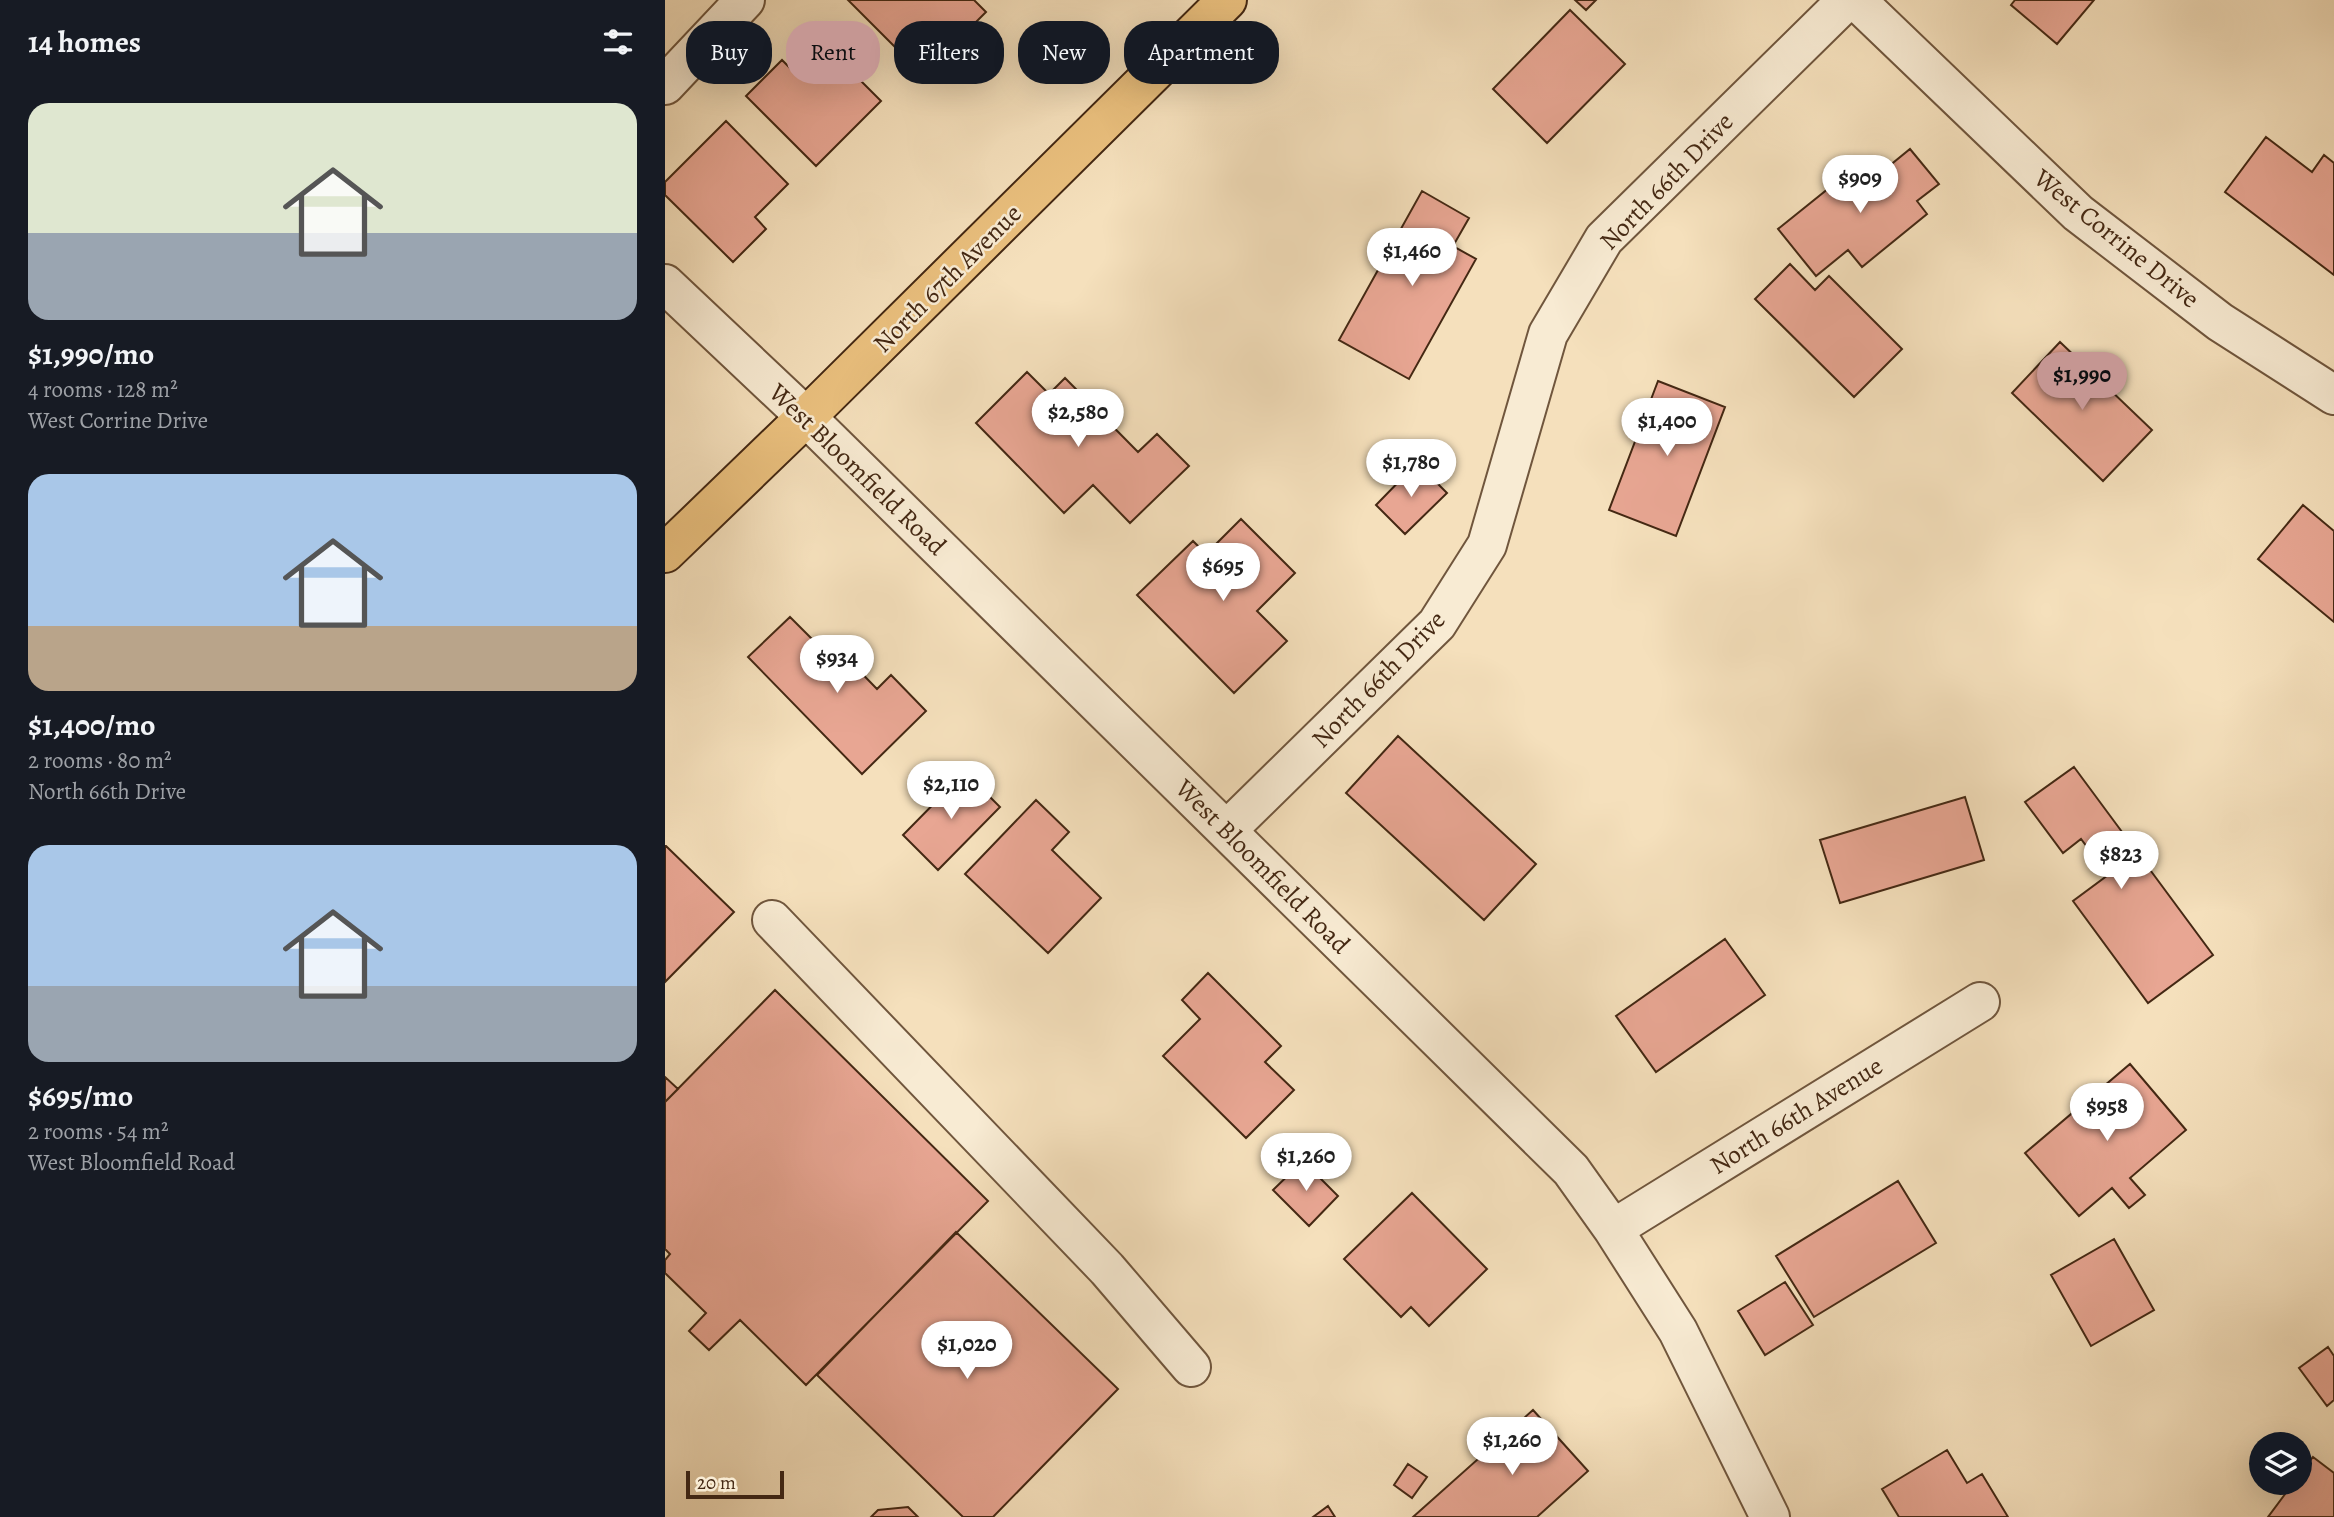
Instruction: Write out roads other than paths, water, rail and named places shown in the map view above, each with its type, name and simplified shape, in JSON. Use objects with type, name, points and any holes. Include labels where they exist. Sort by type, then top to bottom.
[{"type":"main road","name":"North 67th Avenue","points":[[665,553],[1227,0]]},
{"type":"street","points":[[665,85],[745,0]]},
{"type":"street","name":"North 66th Drive","points":[[1227,830],[1437,624],[1487,545],[1548,334],[1604,239],[1847,0]]},
{"type":"street","name":"West Corrine Drive","points":[[1856,0],[2078,213],[2220,322],[2334,395]]},
{"type":"street","name":"West Bloomfield Road","points":[[665,284],[806,417],[1571,1170],[1613,1229],[1678,1331],[1770,1517]]},
{"type":"street","points":[[772,920],[1107,1269],[1191,1367]]},
{"type":"street","name":"North 66th Avenue","points":[[1613,1229],[1980,1002]]}]
